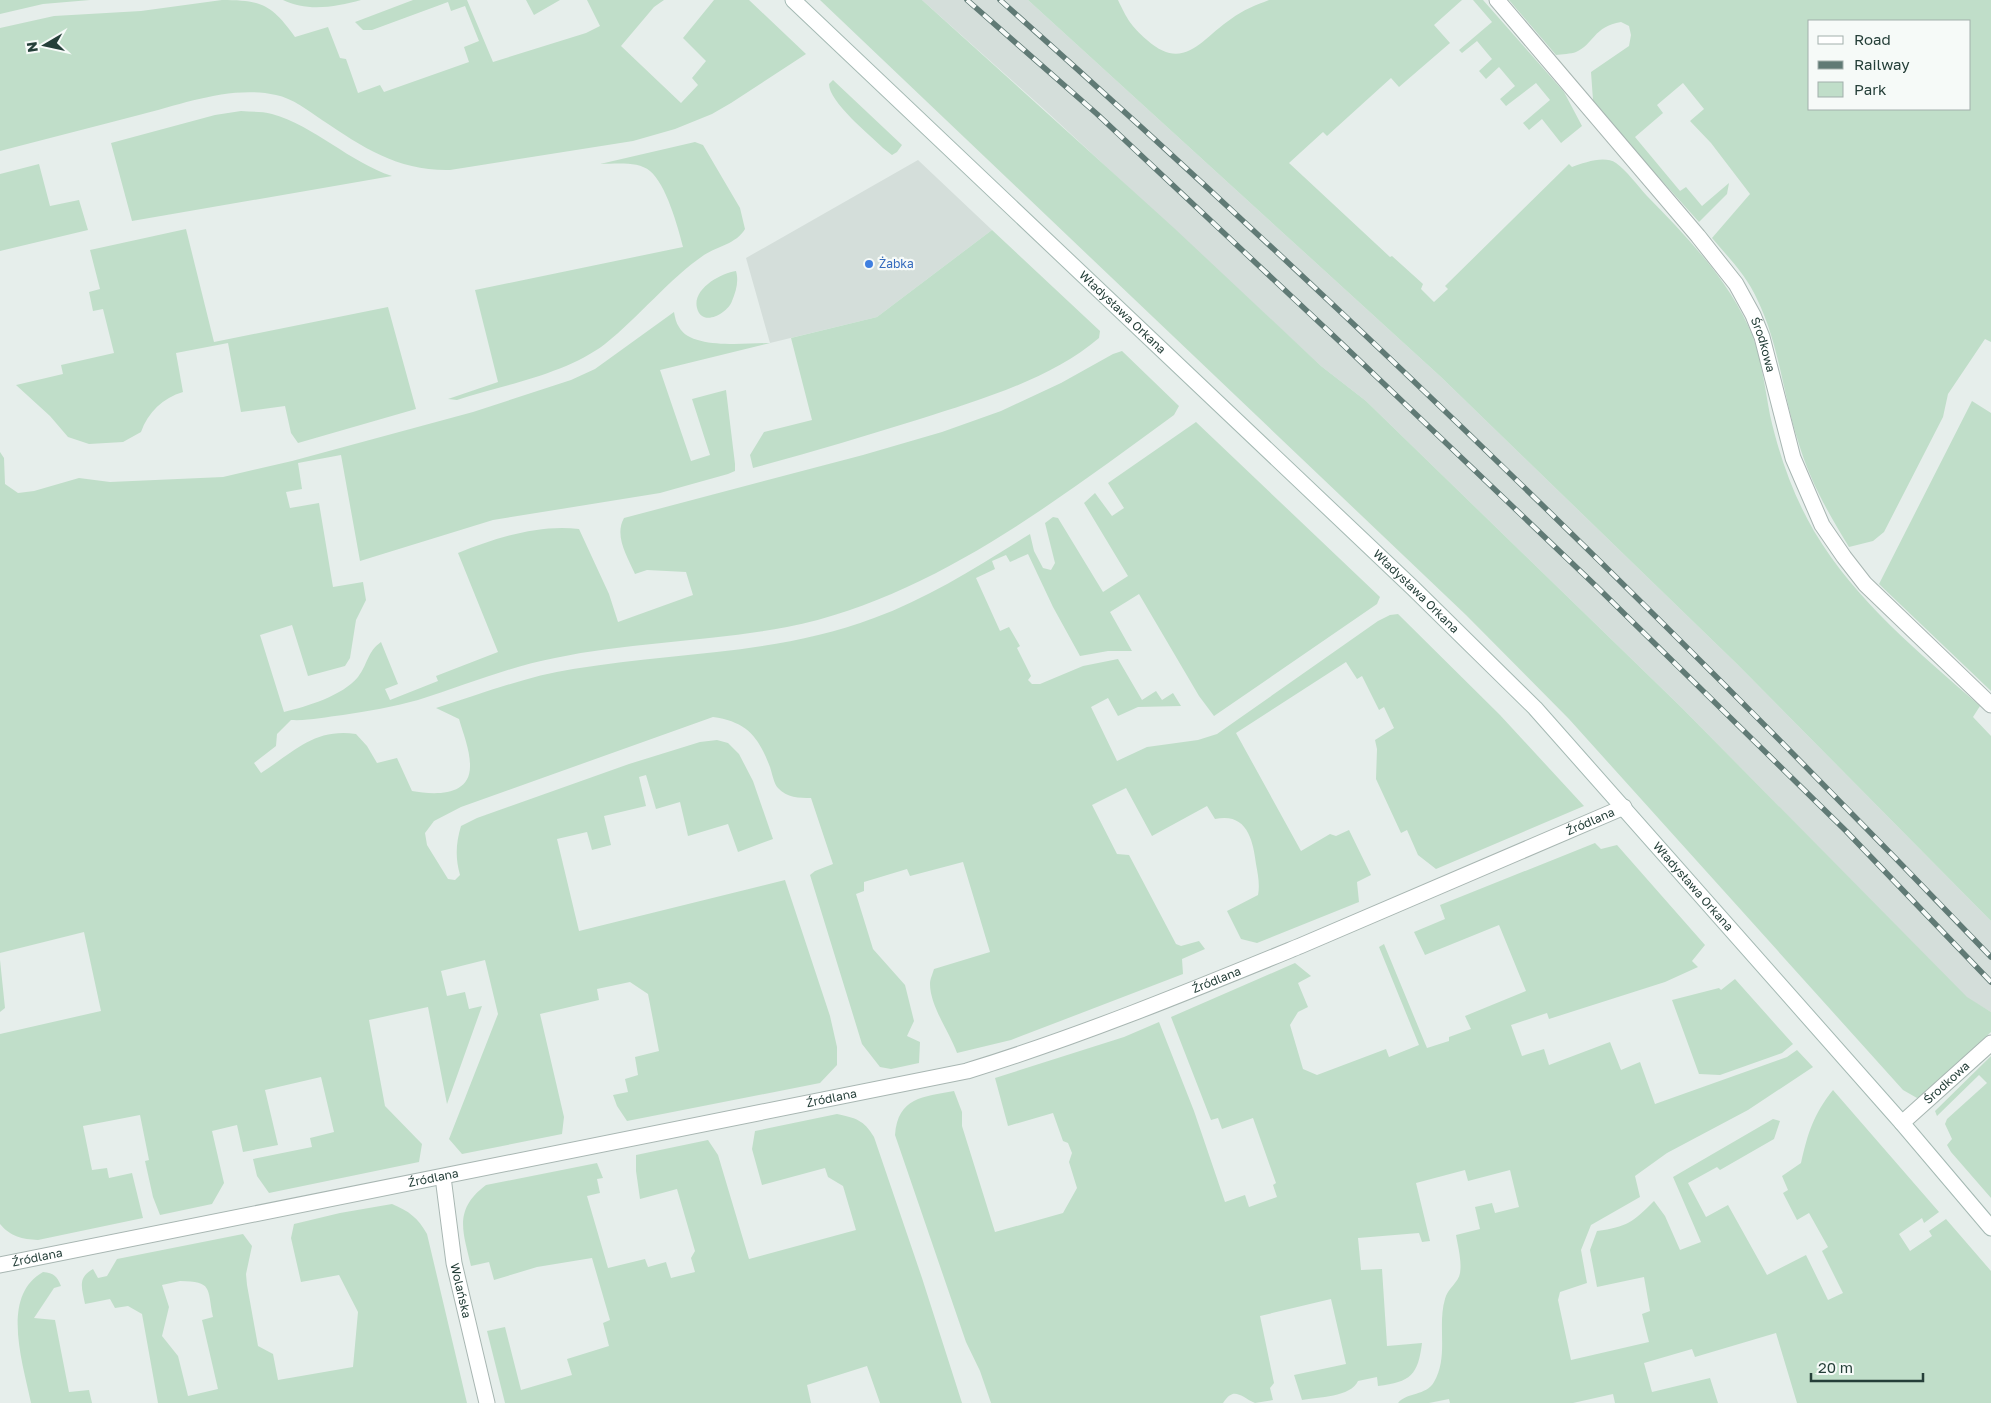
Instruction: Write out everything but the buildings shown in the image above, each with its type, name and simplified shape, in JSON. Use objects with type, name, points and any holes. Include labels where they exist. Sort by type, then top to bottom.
[{"type":"street","name":"Władysława Orkana","points":[[793,0],[1454,628],[1535,708],[1902,1123],[1991,1228]]},
{"type":"street","name":"Środkowa","points":[[1497,0],[1698,236],[1736,284],[1753,314],[1762,337],[1793,458],[1822,524],[1844,557],[1878,597],[1991,705]]},
{"type":"street","name":"Źródlana","points":[[0,1265],[960,1073],[1086,1032],[1184,994],[1624,807]]},
{"type":"street","name":"Środkowa","points":[[1902,1123],[1991,1043]]},
{"type":"street","name":"Wolańska","points":[[443,1177],[454,1263],[487,1403]]},
{"type":"shaded area","points":[[922,0],[1028,0],[1441,377],[1737,664],[1991,921],[1991,1012],[1967,998],[1681,707],[1366,401],[1321,366],[1045,110]]},
{"type":"shaded area","points":[[918,160],[992,230],[877,317],[770,343],[746,258]]},
{"type":"green space","points":[[0,0],[90,0],[43,4],[0,14]]},
{"type":"green space","points":[[222,0],[247,1],[265,6],[280,18],[295,37],[328,27],[340,58],[346,59],[358,93],[380,85],[384,92],[469,62],[464,47],[479,41],[465,6],[451,11],[448,2],[372,30],[363,30],[355,22],[413,0],[467,0],[493,62],[586,33],[600,26],[587,0],[664,0],[654,7],[621,46],[681,103],[698,85],[692,78],[706,61],[683,38],[714,0],[749,0],[806,54],[712,114],[675,129],[633,141],[450,170],[414,167],[382,156],[352,140],[294,102],[276,95],[242,92],[190,101],[0,151],[0,28],[54,16],[141,11]]},
{"type":"green space","points":[[283,0],[361,0],[342,5],[312,7],[292,4]]},
{"type":"green space","points":[[526,0],[560,0],[534,15]]},
{"type":"green space","points":[[820,0],[922,0],[1174,228],[1321,366],[1366,401],[1681,707],[1967,997],[1991,1012],[1991,1032],[1923,1095],[1917,1098],[1903,1090],[1569,719],[1466,615]]},
{"type":"green space","points":[[1028,0],[1118,0],[1133,26],[1147,40],[1160,49],[1172,53],[1182,53],[1201,43],[1236,16],[1269,0],[1462,0],[1434,25],[1450,43],[1399,87],[1391,78],[1327,136],[1323,132],[1289,163],[1390,257],[1392,256],[1423,284],[1421,289],[1434,302],[1448,289],[1445,286],[1569,164],[1572,167],[1594,160],[1606,160],[1616,163],[1628,174],[1678,228],[1721,279],[1744,317],[1756,346],[1770,415],[1782,460],[1806,517],[1831,557],[1849,581],[1890,625],[1980,706],[1973,717],[1991,736],[1991,921],[1737,664],[1441,377]]},
{"type":"green space","points":[[1473,0],[1483,0],[1564,92],[1582,126],[1561,143],[1542,119],[1529,130],[1523,123],[1550,100],[1536,83],[1506,106],[1500,99],[1515,86],[1499,67],[1486,79],[1479,71],[1492,59],[1477,41],[1462,53],[1459,50],[1492,22]]},
{"type":"green space","points":[[1509,0],[1991,0],[1991,342],[1985,339],[1948,394],[1943,417],[1884,532],[1873,541],[1849,547],[1827,509],[1802,455],[1776,351],[1757,299],[1737,267],[1712,238],[1750,194],[1711,143],[1690,121],[1704,109],[1683,83],[1657,105],[1663,113],[1635,137],[1680,191],[1686,187],[1702,206],[1729,183],[1727,194],[1699,222],[1610,123],[1593,100],[1591,72],[1629,46],[1631,35],[1629,26],[1621,22],[1605,27],[1582,49],[1574,53],[1556,55]]},
{"type":"green space","points":[[833,80],[902,145],[897,152],[892,155],[883,148],[843,109],[831,91],[829,84]]},
{"type":"green space","points":[[241,111],[268,113],[288,120],[318,135],[361,162],[392,176],[132,221],[111,143],[215,115]]},
{"type":"green space","points":[[695,142],[703,145],[740,208],[745,229],[741,234],[732,241],[704,255],[691,265],[618,333],[589,354],[534,378],[457,400],[448,399],[498,382],[475,290],[683,247],[666,195],[656,177],[650,171],[633,164],[600,164]]},
{"type":"green space","points":[[39,164],[50,206],[79,200],[88,230],[0,251],[0,174]]},
{"type":"green space","points":[[186,229],[214,342],[388,307],[416,409],[298,443],[291,433],[285,406],[241,412],[228,343],[176,353],[183,392],[169,398],[157,407],[148,418],[141,432],[123,442],[89,444],[68,437],[50,416],[16,385],[63,374],[61,365],[114,353],[103,309],[93,311],[89,292],[100,289],[90,250]]},
{"type":"green space","points":[[992,230],[1100,331],[1099,338],[1059,365],[1014,387],[879,432],[753,468],[750,455],[764,432],[812,420],[791,338],[877,317]]},
{"type":"green space","points":[[736,271],[737,286],[730,306],[720,314],[709,318],[700,314],[697,308],[697,301],[703,288],[723,275]]},
{"type":"green space","points":[[674,312],[679,327],[685,334],[695,339],[720,344],[770,343],[660,370],[691,461],[710,455],[692,399],[726,390],[735,464],[735,471],[728,474],[660,493],[493,520],[360,561],[341,455],[298,463],[302,489],[286,492],[290,508],[319,503],[333,587],[363,582],[366,600],[356,620],[350,658],[345,666],[308,676],[292,625],[260,635],[284,712],[314,703],[343,690],[358,677],[370,654],[381,642],[398,684],[385,689],[390,700],[438,681],[436,676],[498,652],[458,553],[487,542],[533,530],[579,529],[609,594],[618,622],[693,595],[686,572],[647,570],[635,574],[621,539],[621,525],[624,518],[863,455],[942,432],[1001,411],[1061,383],[1113,354],[1122,351],[1179,406],[1174,415],[1038,512],[942,570],[892,594],[840,613],[787,627],[555,658],[503,672],[399,705],[343,715],[291,720],[277,734],[276,746],[254,763],[261,773],[305,743],[316,738],[341,733],[356,734],[367,746],[377,763],[397,758],[412,791],[430,793],[450,792],[464,783],[469,775],[469,753],[459,719],[436,708],[556,672],[611,663],[763,646],[837,630],[874,618],[915,601],[1030,534],[1034,551],[1043,568],[1051,570],[1055,563],[1045,523],[1053,517],[1058,518],[1103,592],[1128,576],[1084,503],[1095,493],[1112,516],[1124,508],[1108,483],[1196,422],[1380,597],[1377,604],[1214,716],[1199,696],[1139,594],[1110,612],[1132,651],[1108,651],[1080,656],[1053,607],[1028,554],[1010,562],[1006,555],[992,561],[995,569],[976,578],[1000,631],[1009,627],[1020,646],[1017,648],[1031,676],[1028,680],[1032,684],[1040,684],[1083,666],[1118,659],[1142,700],[1156,691],[1162,700],[1173,693],[1181,706],[1138,707],[1118,716],[1108,698],[1091,707],[1117,761],[1147,747],[1198,740],[1217,734],[1378,621],[1390,615],[1398,614],[1500,715],[1584,806],[1436,869],[1418,855],[1407,830],[1401,833],[1376,779],[1377,749],[1375,740],[1394,728],[1384,707],[1379,710],[1362,676],[1357,679],[1346,662],[1236,733],[1301,851],[1330,834],[1336,836],[1349,830],[1371,875],[1357,882],[1359,902],[1257,943],[1241,939],[1227,911],[1258,895],[1259,887],[1253,846],[1246,830],[1234,820],[1226,818],[1215,819],[1207,806],[1152,836],[1126,788],[1092,805],[1117,854],[1129,855],[1176,944],[1181,946],[1199,941],[1205,949],[1182,959],[1183,974],[1011,1040],[957,1053],[933,1001],[930,984],[934,969],[990,952],[963,862],[910,876],[907,869],[864,882],[864,891],[856,894],[873,949],[905,985],[914,1021],[907,1036],[920,1042],[919,1063],[891,1069],[880,1067],[862,1044],[810,875],[833,864],[811,798],[793,797],[785,794],[775,784],[766,756],[750,732],[735,723],[713,717],[461,807],[434,821],[425,833],[427,845],[448,879],[455,880],[460,875],[457,850],[461,826],[477,818],[629,764],[700,742],[717,740],[728,743],[739,754],[753,781],[773,839],[738,852],[728,824],[688,836],[680,802],[656,809],[646,775],[639,777],[646,806],[604,816],[611,845],[592,850],[587,832],[557,839],[579,931],[785,880],[830,1016],[837,1047],[837,1065],[820,1083],[627,1121],[617,1106],[613,1095],[628,1092],[625,1079],[638,1075],[635,1057],[659,1051],[648,994],[630,982],[597,989],[599,1000],[540,1014],[564,1117],[562,1134],[462,1154],[449,1139],[498,1014],[485,960],[441,971],[447,996],[465,992],[469,1009],[482,1006],[447,1104],[428,1007],[369,1020],[385,1106],[422,1144],[419,1162],[269,1193],[257,1176],[253,1159],[312,1147],[310,1138],[334,1132],[321,1077],[265,1090],[278,1145],[243,1152],[237,1125],[212,1131],[224,1183],[212,1204],[160,1215],[153,1197],[145,1161],[149,1160],[140,1115],[83,1126],[92,1170],[107,1168],[109,1178],[132,1173],[143,1218],[38,1240],[22,1238],[8,1232],[0,1224],[0,1034],[101,1011],[84,932],[0,953],[0,452],[4,458],[5,484],[18,493],[34,491],[79,478],[110,482],[223,477],[292,461],[473,412],[571,380],[595,369]]},
{"type":"green space","points":[[1972,401],[1991,413],[1991,691],[1879,584]]},
{"type":"green space","points":[[1595,843],[1601,849],[1617,845],[1705,945],[1692,961],[1698,967],[1665,982],[1549,1019],[1547,1013],[1511,1025],[1522,1056],[1544,1049],[1549,1065],[1610,1042],[1621,1070],[1640,1062],[1655,1104],[1787,1057],[1797,1050],[1813,1067],[1748,1110],[1667,1153],[1635,1176],[1640,1197],[1591,1225],[1581,1250],[1587,1283],[1560,1292],[1558,1300],[1571,1360],[1649,1342],[1642,1314],[1650,1311],[1644,1277],[1597,1287],[1590,1250],[1597,1231],[1616,1228],[1635,1219],[1654,1201],[1665,1216],[1680,1250],[1701,1242],[1673,1177],[1773,1119],[1780,1121],[1774,1139],[1720,1170],[1717,1167],[1688,1183],[1706,1217],[1728,1205],[1767,1275],[1806,1255],[1828,1300],[1843,1293],[1822,1251],[1828,1247],[1809,1213],[1797,1220],[1783,1193],[1788,1190],[1782,1176],[1801,1163],[1812,1125],[1833,1090],[1939,1212],[1924,1223],[1922,1218],[1899,1234],[1910,1251],[1932,1236],[1929,1231],[1946,1219],[1991,1271],[1991,1403],[1797,1403],[1776,1333],[1695,1357],[1692,1349],[1644,1363],[1652,1392],[1710,1378],[1718,1403],[1615,1403],[1613,1394],[1573,1403],[1450,1403],[1449,1399],[1429,1403],[1398,1403],[1406,1397],[1426,1390],[1434,1382],[1438,1372],[1441,1362],[1442,1320],[1445,1299],[1460,1273],[1456,1235],[1480,1229],[1475,1207],[1492,1203],[1495,1213],[1519,1207],[1510,1170],[1468,1181],[1465,1170],[1416,1183],[1430,1241],[1422,1242],[1419,1233],[1358,1238],[1361,1270],[1382,1269],[1387,1346],[1422,1343],[1415,1370],[1405,1379],[1378,1386],[1377,1377],[1358,1381],[1349,1390],[1341,1393],[1302,1400],[1294,1375],[1346,1364],[1331,1299],[1260,1316],[1274,1383],[1270,1388],[1273,1400],[1255,1403],[1241,1395],[1234,1394],[1223,1403],[991,1403],[980,1371],[966,1342],[895,1135],[897,1122],[907,1106],[922,1098],[954,1091],[962,1112],[962,1126],[995,1232],[1063,1213],[1077,1188],[1069,1162],[1072,1153],[1068,1143],[1063,1141],[1053,1113],[1008,1126],[995,1078],[1124,1037],[1159,1022],[1194,1111],[1225,1202],[1245,1195],[1249,1207],[1277,1197],[1273,1185],[1276,1183],[1253,1118],[1222,1129],[1218,1118],[1211,1120],[1171,1017],[1295,963],[1311,976],[1298,983],[1308,1007],[1298,1012],[1290,1025],[1303,1069],[1317,1075],[1386,1049],[1389,1057],[1419,1045],[1379,947],[1384,944],[1427,1048],[1449,1041],[1449,1037],[1471,1029],[1465,1016],[1526,991],[1499,925],[1425,955],[1414,932],[1445,919],[1440,905]]},
{"type":"green space","points":[[0,960],[5,1008],[0,1012]]},
{"type":"green space","points":[[1735,979],[1793,1044],[1782,1053],[1720,1075],[1699,1074],[1672,1000],[1719,988],[1721,990]]},
{"type":"green space","points":[[1991,1056],[1991,1198],[1951,1152],[1947,1145],[1952,1139],[1945,1124],[1947,1119],[1987,1083],[1979,1075],[1937,1116],[1935,1111]]},
{"type":"green space","points":[[837,1114],[863,1123],[874,1137],[962,1403],[880,1403],[867,1366],[807,1385],[811,1403],[505,1403],[487,1331],[505,1327],[521,1390],[572,1375],[567,1359],[609,1346],[603,1323],[610,1320],[592,1258],[537,1267],[494,1280],[489,1262],[471,1266],[465,1242],[463,1222],[469,1203],[486,1185],[597,1163],[603,1178],[597,1179],[600,1193],[587,1196],[608,1268],[645,1259],[648,1267],[666,1262],[671,1278],[695,1272],[691,1258],[695,1251],[677,1189],[640,1199],[636,1155],[708,1140],[718,1155],[749,1259],[856,1230],[843,1186],[828,1177],[825,1168],[762,1185],[752,1149],[755,1131]]},
{"type":"green space","points":[[392,1204],[403,1209],[424,1228],[467,1403],[158,1403],[142,1314],[128,1306],[115,1308],[110,1299],[85,1304],[82,1284],[85,1276],[93,1269],[98,1278],[107,1276],[117,1259],[243,1234],[252,1246],[246,1274],[258,1346],[273,1354],[278,1380],[353,1367],[358,1312],[339,1275],[301,1282],[291,1238],[294,1224],[340,1213]],"holes":[[[180,1281],[203,1285],[209,1293],[213,1317],[202,1320],[218,1389],[188,1396],[178,1356],[162,1336],[169,1307],[162,1285]]]},
{"type":"green space","points":[[43,1272],[55,1276],[61,1286],[54,1288],[34,1318],[55,1320],[69,1392],[89,1390],[92,1403],[31,1403],[20,1350],[18,1313],[22,1297],[30,1283]]},
{"type":"railway","points":[[967,0],[1097,114],[1597,587],[1846,831],[1991,982]]},
{"type":"railway","points":[[1000,0],[1255,232],[1505,469],[1750,711],[1991,957]]},
{"type":"place","name":"Żabka","points":[[869,264]]}]
